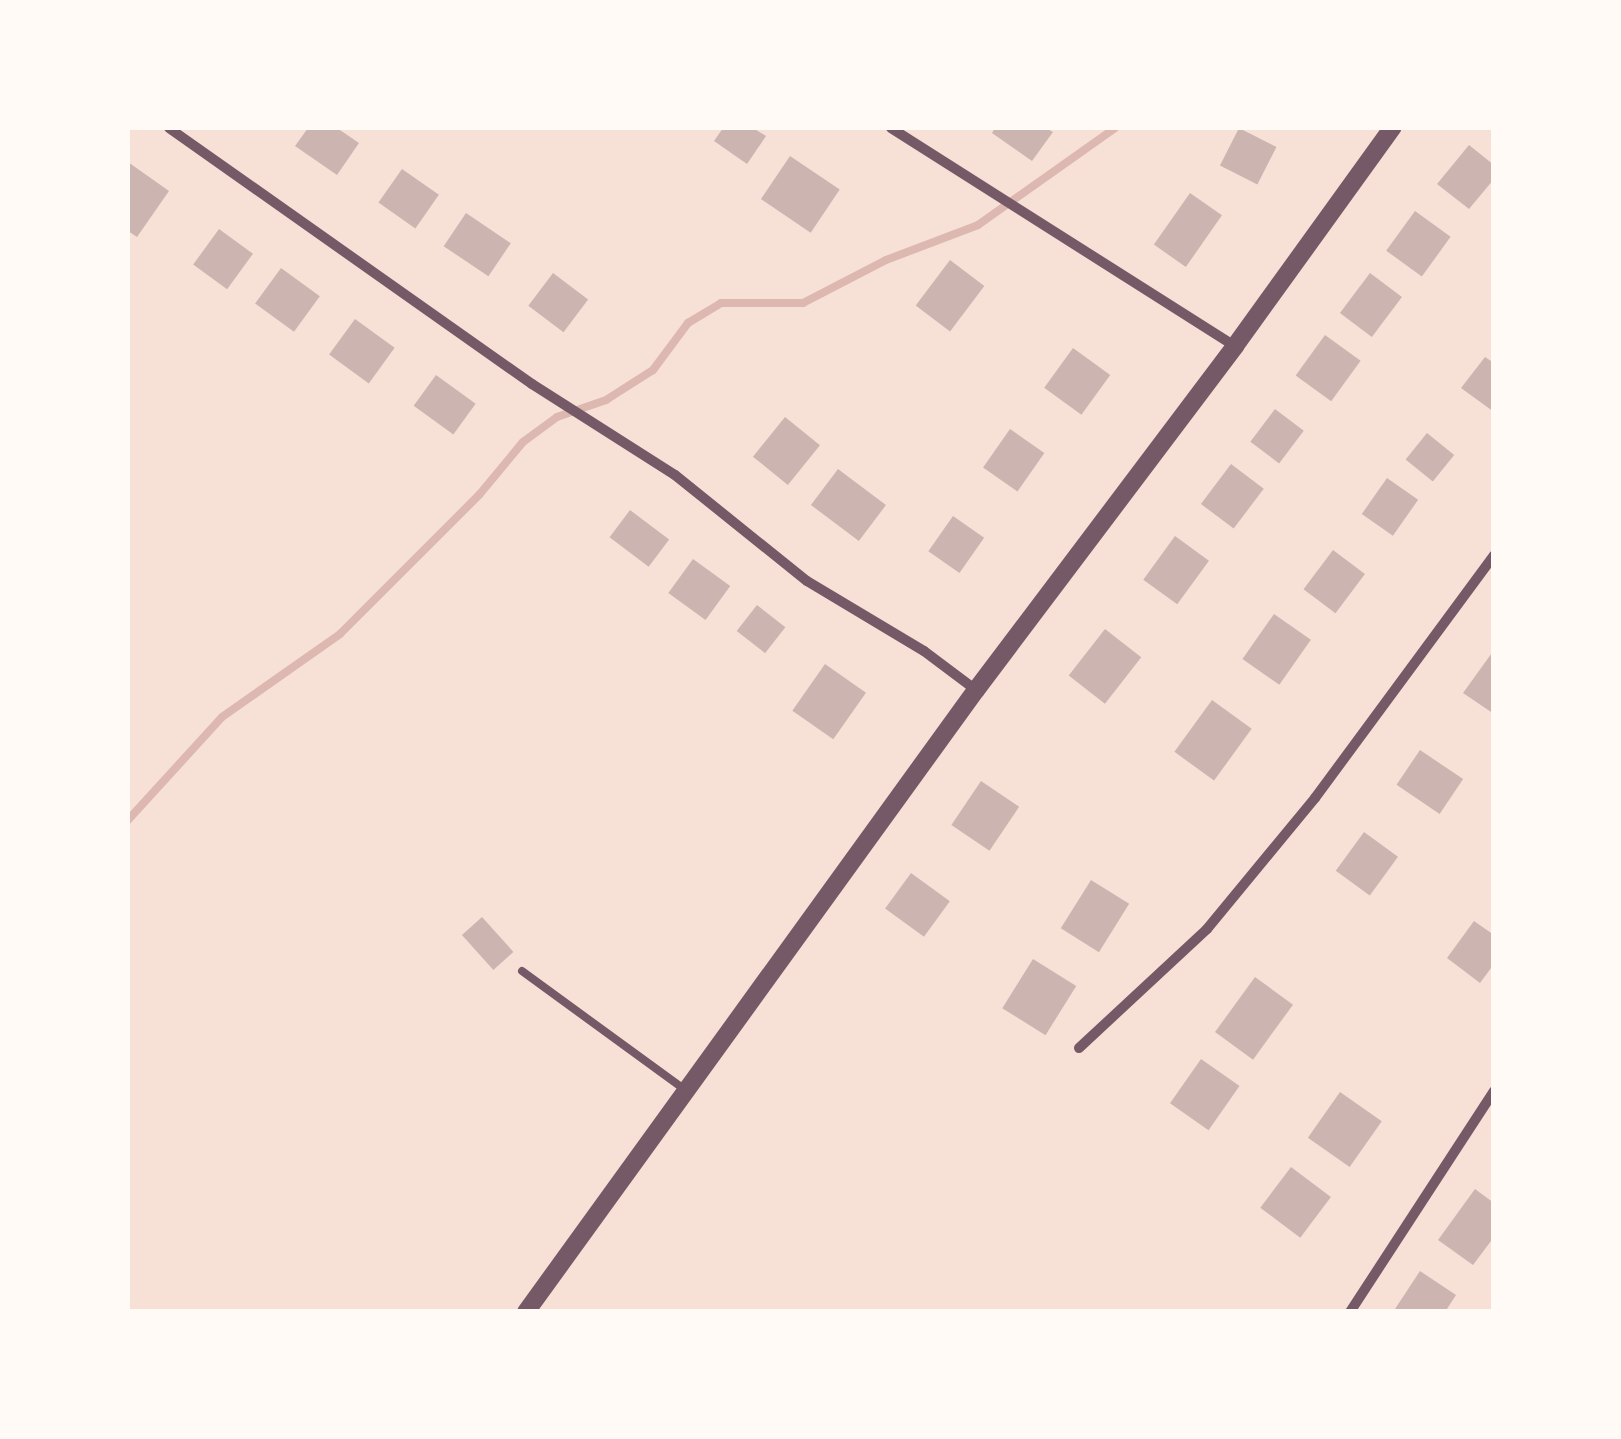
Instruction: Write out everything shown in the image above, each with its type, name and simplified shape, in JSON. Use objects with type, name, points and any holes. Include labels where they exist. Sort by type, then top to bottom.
[{"type":"street","points":[[169,128],[532,384],[675,475],[807,581],[924,651],[976,690]]},
{"type":"street","points":[[892,128],[1235,346]]},
{"type":"street","points":[[526,1312],[976,690],[1235,346],[1392,128]]},
{"type":"street","points":[[1079,1048],[1207,929],[1315,798],[1494,555]]},
{"type":"street","points":[[1350,1312],[1494,1091]]},
{"type":"lane","points":[[522,971],[687,1091]]},
{"type":"building","points":[[308,128],[337,128],[359,143],[337,175],[295,146]]},
{"type":"building","points":[[723,128],[753,128],[766,136],[747,164],[714,141]]},
{"type":"building","points":[[995,128],[1046,128],[1053,132],[1032,161],[992,133]]},
{"type":"building","points":[[1239,128],[1276,147],[1257,184],[1220,165]]},
{"type":"building","points":[[1469,145],[1494,165],[1494,179],[1469,209],[1437,184]]},
{"type":"building","points":[[790,156],[840,190],[811,233],[761,199]]},
{"type":"building","points":[[128,162],[169,191],[137,237],[128,231]]},
{"type":"building","points":[[402,169],[439,195],[415,228],[378,203]]},
{"type":"building","points":[[1190,193],[1222,215],[1186,267],[1154,245]]},
{"type":"building","points":[[1415,211],[1451,237],[1422,277],[1386,251]]},
{"type":"building","points":[[466,213],[511,243],[488,276],[444,246]]},
{"type":"building","points":[[219,229],[253,254],[227,289],[193,265]]},
{"type":"building","points":[[950,260],[984,286],[950,331],[916,306]]},
{"type":"building","points":[[281,268],[320,296],[294,332],[255,304]]},
{"type":"building","points":[[553,273],[588,299],[563,332],[528,306]]},
{"type":"building","points":[[1370,273],[1402,297],[1372,337],[1340,313]]},
{"type":"building","points":[[355,319],[395,348],[369,383],[329,355]]},
{"type":"building","points":[[1325,335],[1361,361],[1331,401],[1296,375]]},
{"type":"building","points":[[1073,348],[1110,375],[1081,415],[1044,388]]},
{"type":"building","points":[[1485,357],[1494,363],[1494,412],[1461,388]]},
{"type":"building","points":[[436,375],[476,404],[453,435],[414,406]]},
{"type":"building","points":[[1275,409],[1304,431],[1279,463],[1250,442]]},
{"type":"building","points":[[785,417],[820,445],[788,485],[753,457]]},
{"type":"building","points":[[1010,429],[1044,453],[1017,492],[983,468]]},
{"type":"building","points":[[1427,433],[1454,455],[1433,481],[1406,459]]},
{"type":"building","points":[[1231,464],[1264,489],[1234,529],[1201,504]]},
{"type":"building","points":[[838,469],[886,505],[859,541],[811,505]]},
{"type":"building","points":[[1387,478],[1418,500],[1393,536],[1362,514]]},
{"type":"building","points":[[630,510],[669,539],[649,567],[610,537]]},
{"type":"building","points":[[953,516],[984,538],[959,573],[928,551]]},
{"type":"building","points":[[1175,536],[1209,561],[1177,604],[1143,580]]},
{"type":"building","points":[[1333,550],[1365,574],[1335,613],[1304,589]]},
{"type":"building","points":[[693,559],[730,586],[706,620],[668,593]]},
{"type":"building","points":[[757,605],[785,627],[765,653],[737,631]]},
{"type":"building","points":[[1274,614],[1311,640],[1279,685],[1242,659]]},
{"type":"building","points":[[1105,629],[1141,657],[1105,704],[1069,675]]},
{"type":"building","points":[[1494,650],[1494,714],[1463,693]]},
{"type":"building","points":[[825,664],[866,693],[833,739],[792,711]]},
{"type":"building","points":[[1212,700],[1252,729],[1214,781],[1174,752]]},
{"type":"building","points":[[1420,750],[1463,779],[1440,814],[1397,785]]},
{"type":"building","points":[[981,781],[1019,807],[989,851],[951,825]]},
{"type":"building","points":[[1364,832],[1398,857],[1370,896],[1336,871]]},
{"type":"building","points":[[911,873],[950,901],[924,937],[885,909]]},
{"type":"building","points":[[1091,880],[1129,904],[1099,952],[1061,928]]},
{"type":"building","points":[[482,917],[513,952],[493,970],[462,935]]},
{"type":"building","points":[[1474,921],[1494,935],[1494,964],[1480,983],[1447,958]]},
{"type":"building","points":[[1033,959],[1076,986],[1046,1035],[1002,1008]]},
{"type":"building","points":[[1255,977],[1293,1005],[1253,1060],[1215,1032]]},
{"type":"building","points":[[1201,1059],[1240,1086],[1209,1130],[1170,1103]]},
{"type":"building","points":[[1340,1092],[1382,1121],[1350,1167],[1308,1138]]},
{"type":"building","points":[[1291,1167],[1331,1197],[1300,1238],[1260,1208]]},
{"type":"building","points":[[1475,1189],[1494,1203],[1494,1237],[1473,1265],[1438,1240]]},
{"type":"building","points":[[1420,1271],[1456,1295],[1445,1312],[1393,1312]]},
{"type":"waterway","points":[[128,820],[222,717],[340,634],[479,495],[523,442],[557,417],[606,400],[653,370],[688,323],[721,303],[803,303],[886,260],[978,225],[1115,128]]}]
